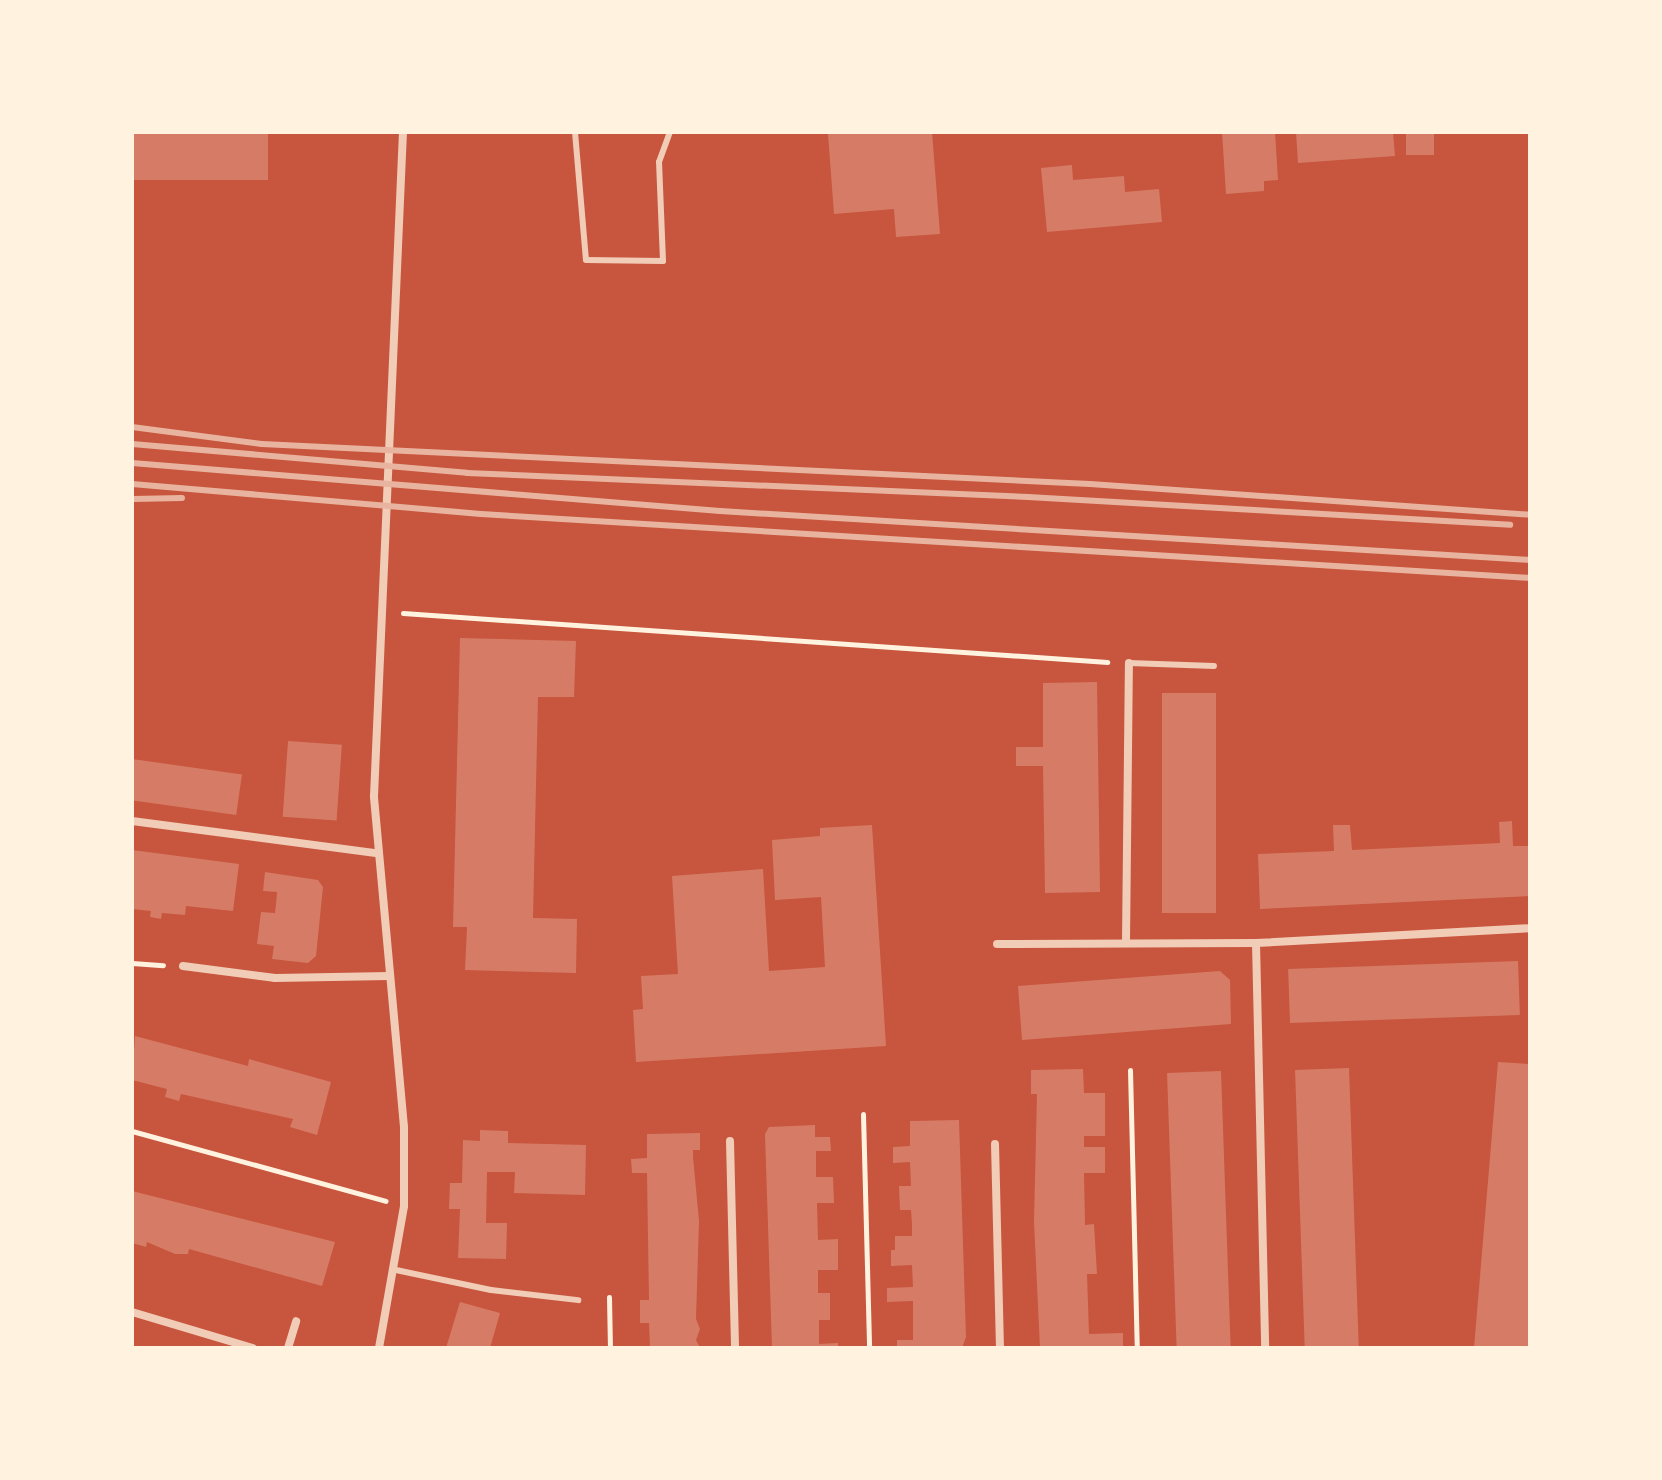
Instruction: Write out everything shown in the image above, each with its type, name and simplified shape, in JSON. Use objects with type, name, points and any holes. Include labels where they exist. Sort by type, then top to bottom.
[{"type":"street","points":[[379,1348],[396,1270],[404,1206],[404,1127],[376,853],[375,691],[395,387],[403,132]]},
{"type":"street","points":[[1126,942],[1129,663]]},
{"type":"street","points":[[132,821],[376,853]]},
{"type":"street","points":[[997,944],[1256,943],[1530,928]]},
{"type":"street","points":[[1256,943],[1265,1348]]},
{"type":"street","points":[[183,966],[275,978],[389,976]]},
{"type":"street","points":[[730,1141],[735,1348]]},
{"type":"street","points":[[995,1144],[1000,1348]]},
{"type":"street","points":[[132,1312],[253,1348]]},
{"type":"street","points":[[288,1348],[296,1321]]},
{"type":"lane","points":[[575,132],[586,260],[663,261],[659,162],[670,132]]},
{"type":"lane","points":[[1129,663],[1214,666]]},
{"type":"lane","points":[[396,1270],[491,1290],[578,1300]]},
{"type":"path","points":[[402,613],[1129,663]]},
{"type":"path","points":[[132,963],[183,966]]},
{"type":"path","points":[[1130,1070],[1137,1348]]},
{"type":"path","points":[[863,1114],[869,1348]]},
{"type":"path","points":[[132,1131],[404,1206]]},
{"type":"path","points":[[609,1297],[610,1348]]},
{"type":"building","points":[[132,132],[268,132],[268,180],[132,180]]},
{"type":"building","points":[[932,132],[940,234],[896,237],[894,209],[834,214],[828,134]]},
{"type":"building","points":[[1222,132],[1275,132],[1278,180],[1264,181],[1264,191],[1226,194]]},
{"type":"building","points":[[1296,132],[1393,132],[1395,156],[1298,163]]},
{"type":"building","points":[[1406,132],[1434,132],[1434,155],[1406,155]]},
{"type":"building","points":[[1072,165],[1073,180],[1124,176],[1125,192],[1159,189],[1162,222],[1047,232],[1041,168]]},
{"type":"building","points":[[460,638],[576,641],[574,697],[538,697],[533,918],[577,919],[576,973],[465,970],[467,927],[453,927]]},
{"type":"building","points":[[1097,682],[1100,892],[1045,893],[1043,766],[1016,766],[1016,747],[1043,747],[1043,683]]},
{"type":"building","points":[[1162,693],[1216,693],[1216,913],[1162,913]]},
{"type":"building","points":[[288,741],[342,745],[337,821],[283,817]]},
{"type":"building","points":[[132,759],[242,774],[236,815],[132,800]]},
{"type":"building","points":[[1512,821],[1513,846],[1530,846],[1530,896],[1260,909],[1258,854],[1334,851],[1333,825],[1350,825],[1352,850],[1500,843],[1499,822]]},
{"type":"building","points":[[872,825],[886,1046],[636,1062],[633,1010],[643,1009],[641,976],[678,974],[672,876],[763,869],[769,971],[825,967],[821,897],[775,900],[772,840],[820,836],[820,828]]},
{"type":"building","points":[[132,850],[239,864],[233,911],[186,906],[185,915],[162,913],[161,919],[150,917],[151,911],[132,909]]},
{"type":"building","points":[[265,872],[318,880],[323,887],[316,956],[308,963],[272,959],[274,946],[257,944],[261,912],[275,913],[276,904],[277,892],[263,891]]},
{"type":"building","points":[[1518,961],[1520,1015],[1290,1023],[1288,969]]},
{"type":"building","points":[[1220,971],[1230,980],[1231,1024],[1022,1040],[1018,986]]},
{"type":"building","points":[[135,1036],[248,1066],[249,1059],[331,1082],[317,1135],[290,1127],[293,1119],[181,1094],[179,1101],[165,1097],[167,1089],[132,1080]]},
{"type":"building","points":[[1498,1062],[1530,1064],[1529,1348],[1474,1348]]},
{"type":"building","points":[[1349,1068],[1359,1348],[1305,1348],[1295,1070]]},
{"type":"building","points":[[1083,1069],[1084,1093],[1105,1093],[1105,1136],[1084,1136],[1084,1147],[1105,1147],[1105,1173],[1084,1173],[1085,1225],[1094,1224],[1097,1274],[1087,1274],[1089,1334],[1123,1333],[1123,1348],[1040,1348],[1034,1222],[1037,1094],[1031,1094],[1031,1070]]},
{"type":"building","points":[[1221,1071],[1231,1348],[1177,1348],[1167,1073]]},
{"type":"building","points":[[959,1120],[966,1337],[962,1348],[897,1348],[897,1340],[913,1340],[913,1301],[887,1302],[887,1288],[913,1287],[912,1265],[891,1266],[891,1250],[895,1250],[895,1236],[912,1236],[912,1224],[911,1210],[900,1210],[899,1186],[911,1186],[910,1162],[893,1163],[893,1147],[910,1146],[910,1121]]},
{"type":"building","points":[[815,1125],[815,1137],[830,1137],[831,1151],[816,1151],[816,1177],[833,1177],[834,1203],[817,1203],[818,1240],[838,1239],[838,1270],[818,1270],[818,1293],[830,1293],[830,1320],[819,1320],[819,1344],[838,1343],[838,1348],[772,1348],[765,1134],[769,1127]]},
{"type":"building","points":[[480,1130],[508,1131],[508,1143],[586,1145],[585,1195],[514,1193],[515,1172],[487,1172],[486,1223],[507,1223],[506,1259],[458,1258],[460,1209],[449,1209],[450,1183],[462,1183],[463,1140],[480,1141]]},
{"type":"building","points":[[700,1133],[700,1150],[693,1150],[693,1157],[699,1221],[696,1319],[700,1329],[696,1340],[700,1348],[650,1348],[649,1323],[640,1323],[640,1300],[649,1300],[647,1173],[632,1173],[631,1159],[647,1158],[647,1134]]},
{"type":"building","points":[[132,1191],[335,1242],[322,1286],[189,1249],[188,1254],[175,1254],[147,1242],[146,1247],[132,1243]]},
{"type":"building","points":[[460,1302],[500,1313],[490,1348],[446,1348]]},
{"type":"railway","points":[[132,427],[262,444],[1090,484],[1530,515]]},
{"type":"railway","points":[[132,444],[467,473],[1028,497],[1510,525]]},
{"type":"railway","points":[[132,463],[720,511],[1530,560]]},
{"type":"railway","points":[[132,484],[481,514],[1530,578]]},
{"type":"railway","points":[[132,499],[182,498]]}]
